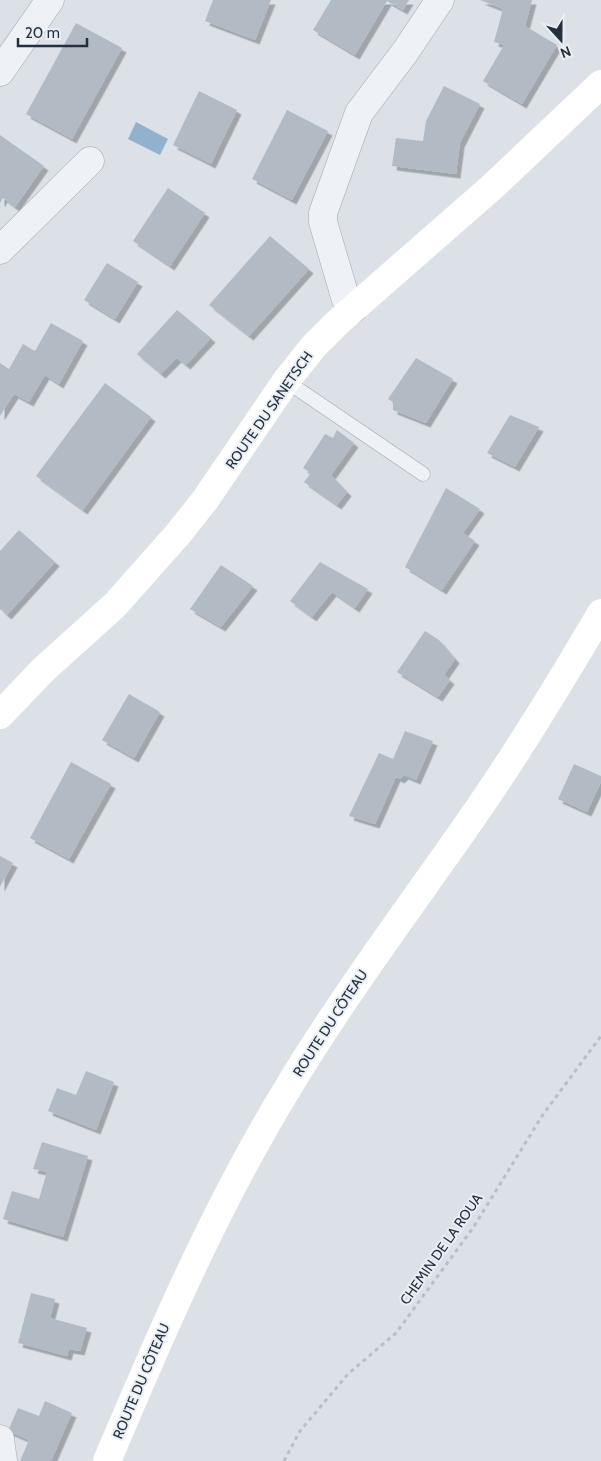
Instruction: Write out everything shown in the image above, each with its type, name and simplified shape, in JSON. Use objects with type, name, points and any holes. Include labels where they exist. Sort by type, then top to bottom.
[{"type":"street","points":[[0,72],[50,0]]},
{"type":"street","points":[[353,308],[346,300],[323,222],[323,213],[359,113],[405,52],[440,0]]},
{"type":"street","name":"ROUTE DU SANETSCH","points":[[0,715],[43,670],[115,605],[178,534],[234,461],[286,381],[313,347],[353,308],[492,187],[601,84]]},
{"type":"street","points":[[0,250],[90,161]]},
{"type":"street","name":"ROUTE DU CÔTEAU","points":[[107,1461],[192,1265],[278,1104],[339,1007],[511,760],[601,613]]},
{"type":"street","points":[[0,1439],[3,1461]]},
{"type":"lane","points":[[286,381],[423,474]]},
{"type":"path","name":"CHEMIN DE LA ROUA","points":[[284,1461],[300,1431],[348,1374],[396,1333],[473,1228],[542,1116],[601,1036]]},
{"type":"water","points":[[136,122],[168,139],[160,155],[128,139]]},
{"type":"building","points":[[213,0],[271,0],[255,40],[205,21]]},
{"type":"building","points":[[331,0],[409,0],[403,10],[387,1],[355,55],[313,30]]},
{"type":"building","points":[[480,0],[532,0],[525,26],[557,45],[522,104],[483,81],[504,45],[494,42],[503,9]]},
{"type":"building","points":[[76,23],[122,48],[72,139],[26,114]]},
{"type":"building","points":[[444,86],[480,104],[460,143],[456,174],[392,166],[396,138],[423,141],[426,121]]},
{"type":"building","points":[[199,91],[237,110],[211,164],[173,145]]},
{"type":"building","points":[[287,110],[328,131],[292,200],[252,179]]},
{"type":"building","points":[[0,135],[44,166],[15,207],[3,198],[0,203]]},
{"type":"building","points":[[168,188],[205,213],[170,266],[133,241]]},
{"type":"building","points":[[270,236],[309,269],[249,336],[209,305]]},
{"type":"building","points":[[107,263],[138,282],[115,319],[84,300]]},
{"type":"building","points":[[177,310],[211,338],[186,365],[177,358],[161,374],[137,354]]},
{"type":"building","points":[[51,323],[83,341],[59,384],[45,375],[29,402],[14,394],[0,416],[0,363],[9,369],[23,344],[35,351]]},
{"type":"building","points":[[416,358],[453,379],[426,423],[393,410],[393,402],[388,399]]},
{"type":"building","points":[[105,383],[151,417],[83,510],[36,476]]},
{"type":"building","points":[[510,415],[539,427],[515,467],[487,453]]},
{"type":"building","points":[[337,430],[354,443],[331,475],[347,492],[337,505],[304,482],[311,473],[303,468],[325,434],[333,438]]},
{"type":"building","points":[[446,488],[480,509],[463,533],[475,541],[442,590],[405,567]]},
{"type":"building","points":[[19,530],[55,562],[7,615],[0,609],[0,551]]},
{"type":"building","points":[[320,562],[368,589],[355,608],[332,592],[312,617],[290,601]]},
{"type":"building","points":[[221,565],[253,586],[221,627],[190,609]]},
{"type":"building","points":[[425,631],[439,640],[455,659],[444,675],[450,680],[438,697],[397,672]]},
{"type":"building","points":[[129,694],[160,712],[134,758],[102,740]]},
{"type":"building","points":[[405,731],[433,741],[416,780],[404,775],[400,779],[396,777],[375,824],[349,816],[379,753],[393,759]]},
{"type":"building","points":[[71,762],[111,784],[69,859],[30,838]]},
{"type":"building","points":[[574,764],[601,776],[601,782],[587,812],[558,799]]},
{"type":"building","points":[[0,856],[13,863],[0,887]]},
{"type":"building","points":[[86,1071],[114,1082],[96,1130],[48,1111],[57,1088],[76,1095]]},
{"type":"building","points":[[42,1142],[88,1156],[63,1237],[3,1219],[12,1191],[39,1199],[47,1172],[33,1169]]},
{"type":"building","points":[[31,1293],[55,1299],[50,1318],[87,1328],[80,1351],[69,1349],[67,1356],[18,1343]]},
{"type":"building","points":[[45,1401],[72,1413],[51,1461],[20,1461],[29,1440],[8,1431],[18,1408],[39,1416]]}]
